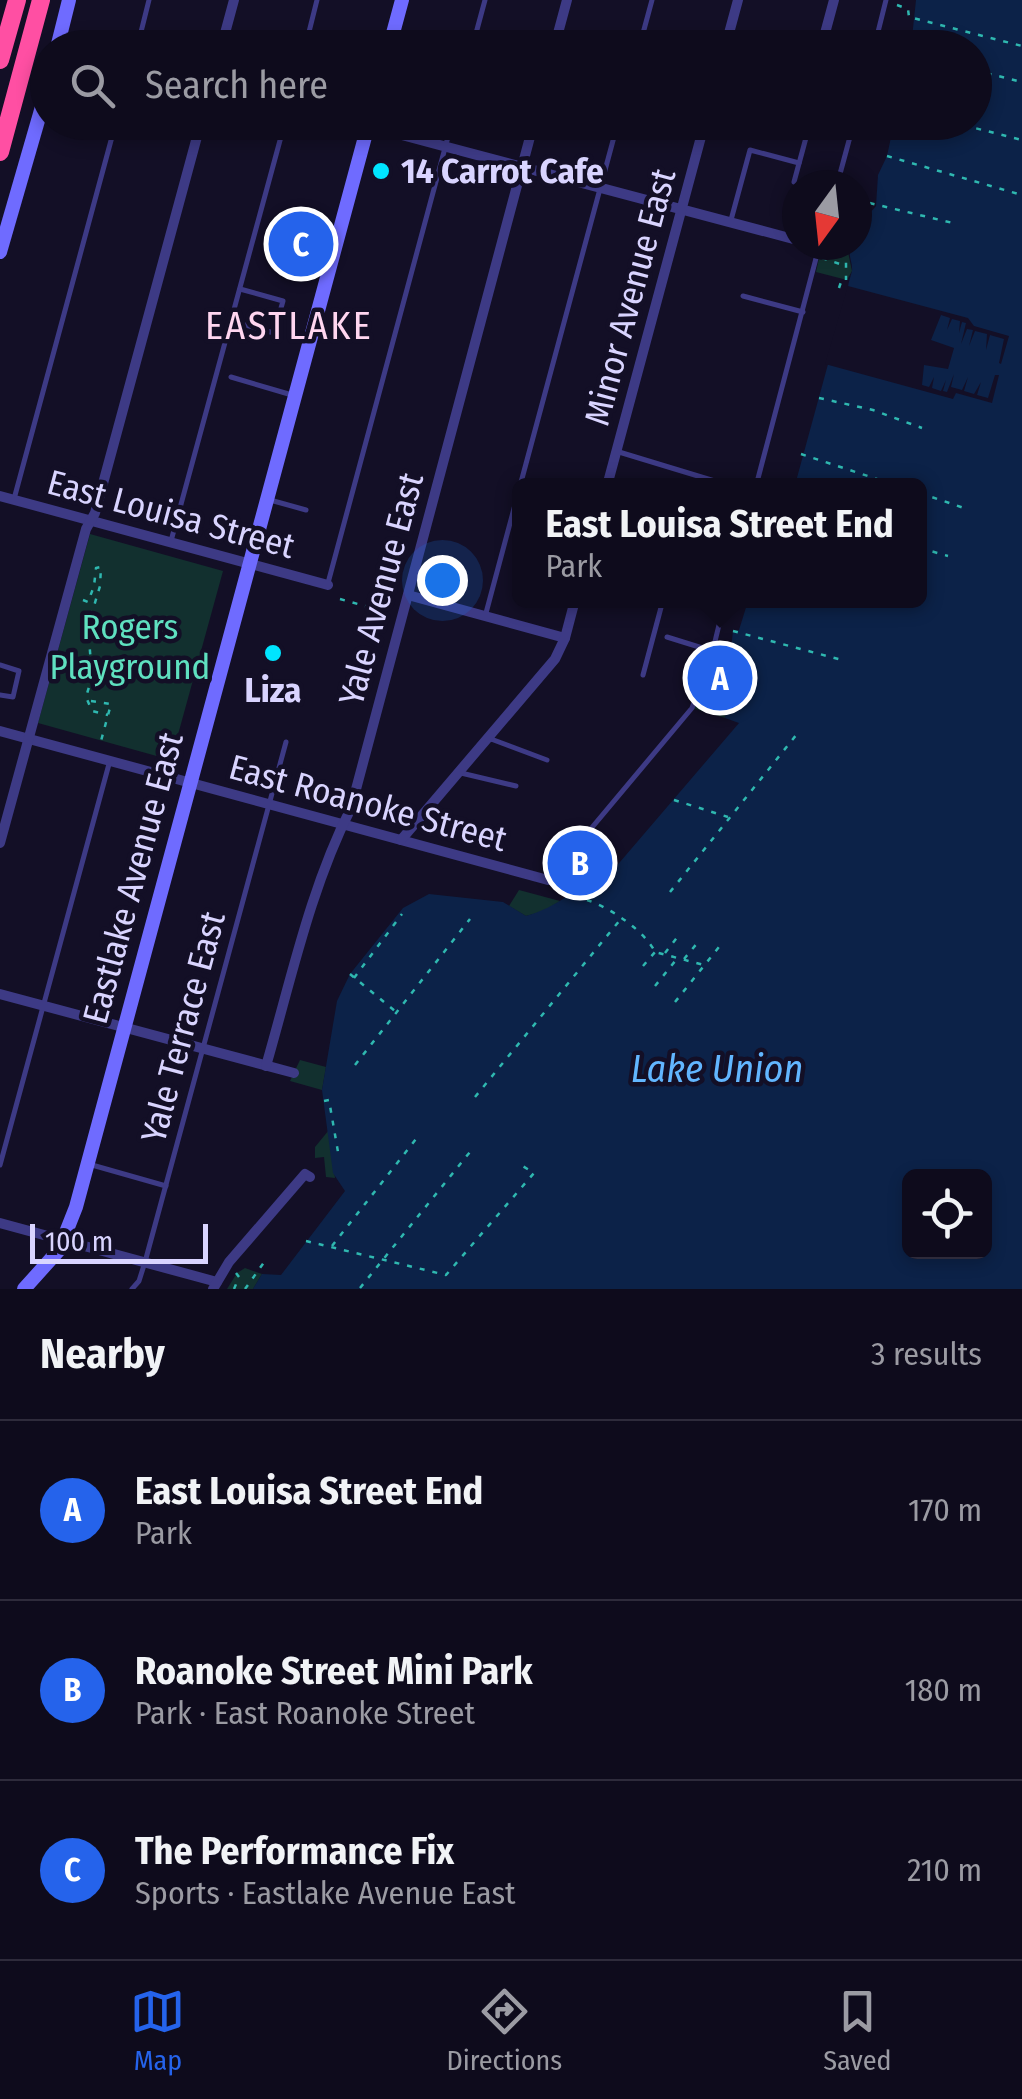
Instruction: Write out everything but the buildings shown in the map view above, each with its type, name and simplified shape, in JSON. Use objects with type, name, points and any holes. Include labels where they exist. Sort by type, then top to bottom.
[{"type":"highway","points":[[0,60],[17,0]]},
{"type":"highway","points":[[33,30],[41,0]]},
{"type":"highway","points":[[0,152],[30,41]]},
{"type":"main road","points":[[62,30],[69,0]]},
{"type":"main road","points":[[394,30],[402,0]]},
{"type":"main road","points":[[0,252],[32,140]]},
{"type":"main road","name":"Eastlake Avenue East","points":[[24,1289],[63,1241],[88,1164],[295,396],[359,140]]},
{"type":"street","points":[[226,30],[234,0]]},
{"type":"street","points":[[558,30],[566,0]]},
{"type":"street","points":[[730,30],[738,0]]},
{"type":"street","points":[[826,30],[834,0]]},
{"type":"street","points":[[0,844],[196,140]]},
{"type":"street","points":[[420,140],[782,236]]},
{"type":"street","name":"Yale Avenue East","points":[[266,1066],[301,940],[351,808],[529,140]]},
{"type":"street","name":"Minor Avenue East","points":[[609,478],[701,140]]},
{"type":"street","name":"East Louisa Street","points":[[0,496],[328,585]]},
{"type":"street","points":[[408,595],[565,638]]},
{"type":"street","points":[[401,840],[555,659],[574,608]]},
{"type":"street","name":"East Roanoke Street","points":[[0,731],[548,880]]},
{"type":"street","points":[[0,994],[294,1074]]},
{"type":"street","points":[[0,1223],[215,1285],[229,1262],[305,1174],[310,1177]]},
{"type":"lane","points":[[141,30],[149,0]]},
{"type":"lane","points":[[310,30],[318,0]]},
{"type":"lane","points":[[477,30],[486,0]]},
{"type":"lane","points":[[644,30],[652,0]]},
{"type":"lane","points":[[878,30],[886,0]]},
{"type":"lane","points":[[14,500],[111,140]]},
{"type":"lane","points":[[171,541],[280,140]]},
{"type":"lane","points":[[328,585],[447,140]]},
{"type":"lane","points":[[522,478],[613,140]]},
{"type":"lane","points":[[798,170],[806,140]]},
{"type":"lane","points":[[841,170],[849,140]]},
{"type":"lane","points":[[730,223],[750,150],[800,163]]},
{"type":"lane","points":[[758,478],[814,260]]},
{"type":"lane","points":[[231,321],[274,333],[283,301],[240,289]]},
{"type":"lane","points":[[744,296],[802,312]]},
{"type":"lane","points":[[231,377],[295,396]]},
{"type":"lane","points":[[616,451],[705,478]]},
{"type":"lane","points":[[267,500],[306,510]]},
{"type":"lane","points":[[485,616],[512,516]]},
{"type":"lane","points":[[643,675],[661,608]]},
{"type":"lane","points":[[548,880],[683,721],[715,649],[724,608]]},
{"type":"lane","points":[[667,637],[715,649]]},
{"type":"lane","points":[[0,666],[19,671],[20,676],[13,696],[0,695]]},
{"type":"lane","points":[[488,737],[547,760]]},
{"type":"lane","name":"Yale Terrace East","points":[[132,1289],[139,1281],[166,1186],[286,742]]},
{"type":"lane","points":[[0,1166],[110,761]]},
{"type":"lane","points":[[458,772],[516,786]]},
{"type":"lane","points":[[88,1164],[166,1186]]},
{"type":"path","points":[[896,5],[906,8],[909,17],[960,30]]},
{"type":"path","points":[[992,38],[1022,46]]},
{"type":"path","points":[[992,74],[1022,82]]},
{"type":"path","points":[[992,132],[1022,140]]},
{"type":"path","points":[[887,156],[1022,195]]},
{"type":"path","points":[[872,204],[957,224]]},
{"type":"path","points":[[836,260],[846,262],[840,288]]},
{"type":"path","points":[[839,262],[844,260]]},
{"type":"path","points":[[820,398],[873,410],[922,428]]},
{"type":"path","points":[[800,454],[874,478]]},
{"type":"path","points":[[927,495],[964,508]]},
{"type":"path","points":[[927,550],[948,556]]},
{"type":"path","points":[[82,600],[88,602],[96,568],[101,567],[100,586],[89,618],[87,640],[92,677],[86,698],[92,711],[108,715]]},
{"type":"path","points":[[340,599],[392,613]]},
{"type":"path","points":[[80,615],[89,618]]},
{"type":"path","points":[[733,631],[842,660]]},
{"type":"path","points":[[698,703],[716,707],[725,676],[715,649]]},
{"type":"path","points":[[90,702],[111,704],[101,741]]},
{"type":"path","points":[[670,892],[797,734]]},
{"type":"path","points":[[674,800],[730,818]]},
{"type":"path","points":[[587,900],[650,942],[655,952]]},
{"type":"path","points":[[396,1012],[352,976],[402,914]]},
{"type":"path","points":[[354,1065],[470,918]]},
{"type":"path","points":[[475,1097],[620,920]]},
{"type":"path","points":[[664,954],[680,935]]},
{"type":"path","points":[[684,960],[699,941]]},
{"type":"path","points":[[675,1002],[719,946]]},
{"type":"path","points":[[655,952],[704,965]]},
{"type":"path","points":[[643,966],[655,952]]},
{"type":"path","points":[[655,986],[678,958]]},
{"type":"path","points":[[324,1101],[329,1100],[338,1152]]},
{"type":"path","points":[[331,1247],[416,1139]]},
{"type":"path","points":[[360,1288],[474,1146]]},
{"type":"path","points":[[306,1242],[446,1276],[534,1173],[521,1165]]},
{"type":"path","points":[[245,1289],[265,1262]]},
{"type":"path","points":[[234,1271],[239,1277],[234,1289]]},
{"type":"path","points":[[248,1282],[255,1285]]},
{"type":"green space","points":[[819,260],[850,260],[852,271],[847,280],[816,272]]},
{"type":"green space","name":"Rogers Playground","points":[[90,534],[223,571],[171,760],[38,723]]},
{"type":"green space","points":[[715,640],[731,645],[730,658],[739,669],[725,718],[692,708]]},
{"type":"green space","points":[[574,854],[612,872],[577,889],[551,882]]},
{"type":"green space","points":[[519,890],[560,901],[545,911],[526,916],[509,906]]},
{"type":"green space","points":[[300,1060],[326,1067],[322,1090],[290,1081]]},
{"type":"green space","points":[[329,1130],[335,1178],[326,1177],[324,1157],[315,1158],[315,1147]]},
{"type":"green space","points":[[245,1268],[262,1274],[253,1289],[227,1289],[237,1273]]},
{"type":"water","name":"Lake Union","points":[[916,0],[1022,0],[1022,1289],[253,1289],[262,1274],[281,1275],[345,1191],[333,1173],[322,1090],[337,1001],[350,974],[403,908],[429,894],[503,902],[526,916],[608,876],[739,723],[725,718],[739,669],[730,658],[733,631],[739,630],[746,608],[927,608],[927,478],[797,478],[848,291],[851,260],[872,260],[872,211],[876,206],[878,175],[890,140],[992,140],[992,30],[913,30]]},
{"type":"pier","points":[[848,286],[968,318],[974,326],[1009,336],[1001,364],[1004,339],[990,335],[986,350],[987,334],[975,331],[969,346],[973,330],[967,329],[961,344],[966,323],[962,322],[959,333],[960,321],[952,319],[947,330],[950,318],[941,315],[931,340],[954,348],[948,369],[924,365],[922,385],[929,387],[934,377],[932,388],[941,391],[946,380],[943,391],[947,392],[954,374],[951,387],[962,390],[968,377],[964,391],[974,394],[981,382],[977,395],[988,398],[995,375],[999,375],[992,403],[956,393],[953,399],[825,364]]},
{"type":"place","name":"14 Carrot Cafe","points":[[381,171]]},
{"type":"place","name":"The Performance Fix","points":[[301,244]]},
{"type":"place","name":"Liza","points":[[273,653]]},
{"type":"place","name":"East Louisa Street End","points":[[720,678]]},
{"type":"place","name":"Roanoke Street Mini Park","points":[[580,863]]},
{"type":"district","name":"EASTLAKE","points":[[289,326]]}]
